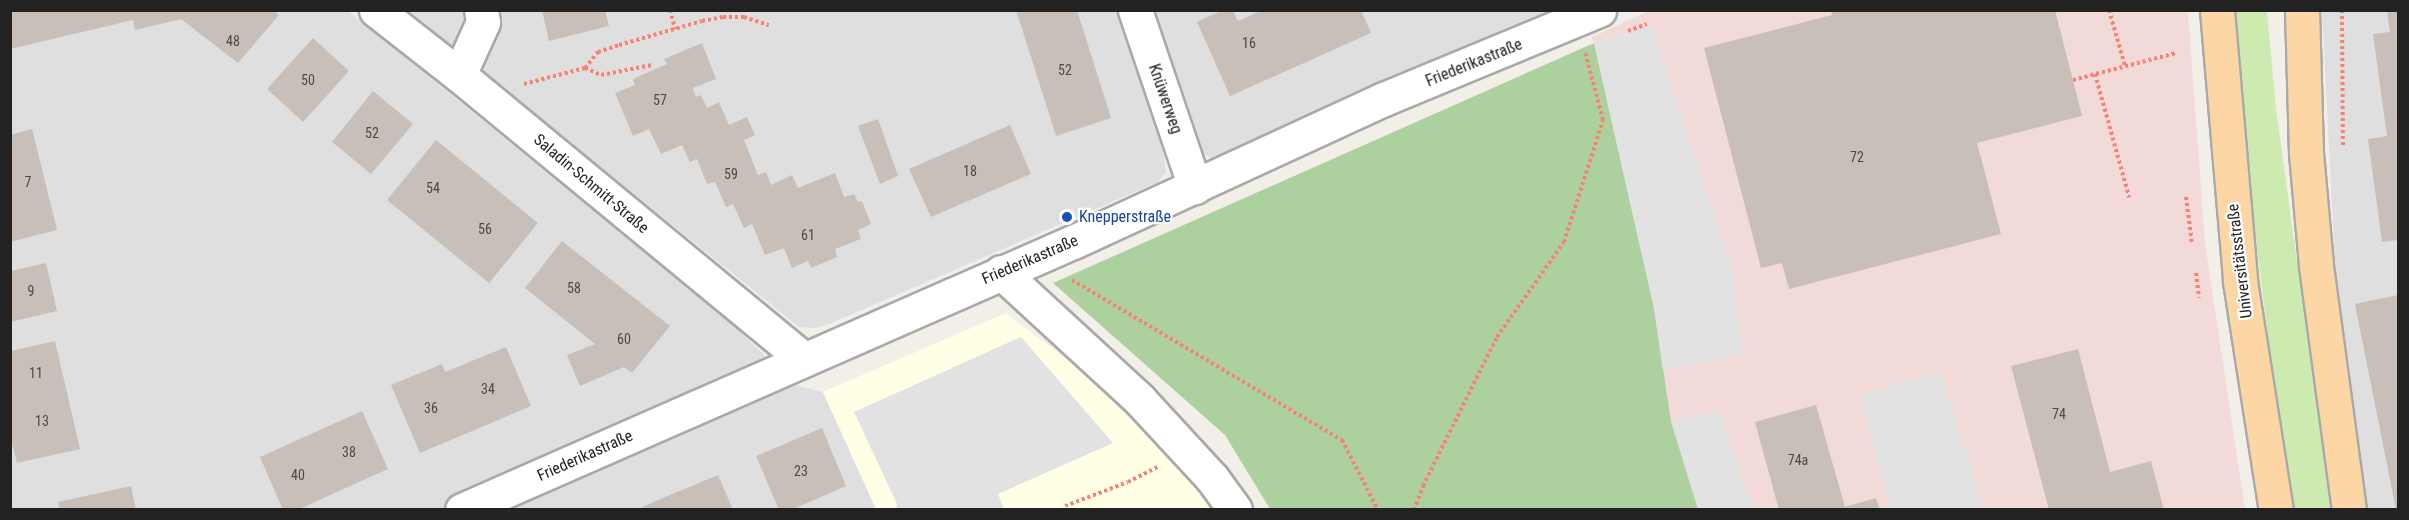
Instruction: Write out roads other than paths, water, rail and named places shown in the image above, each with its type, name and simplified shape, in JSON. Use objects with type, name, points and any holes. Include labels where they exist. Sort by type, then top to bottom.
[{"type":"main road","name":"Universitätsstraße","points":[[2217,10],[2240,281],[2276,510]]},
{"type":"main road","points":[[2302,10],[2306,153],[2316,266],[2349,510]]},
{"type":"street","name":"Saladin-Schmitt-Straße","points":[[376,10],[471,85],[804,359]]},
{"type":"street","points":[[471,85],[483,22],[481,10]]},
{"type":"street","name":"Knüwerweg","points":[[1135,10],[1195,187]]},
{"type":"street","name":"Friederikastraße","points":[[462,510],[1195,187],[1384,99],[1599,10]]},
{"type":"street","points":[[1001,272],[1139,399],[1212,478],[1235,510]]},
{"type":"place","name":"Knepperstraße","points":[[1067,217]]}]
